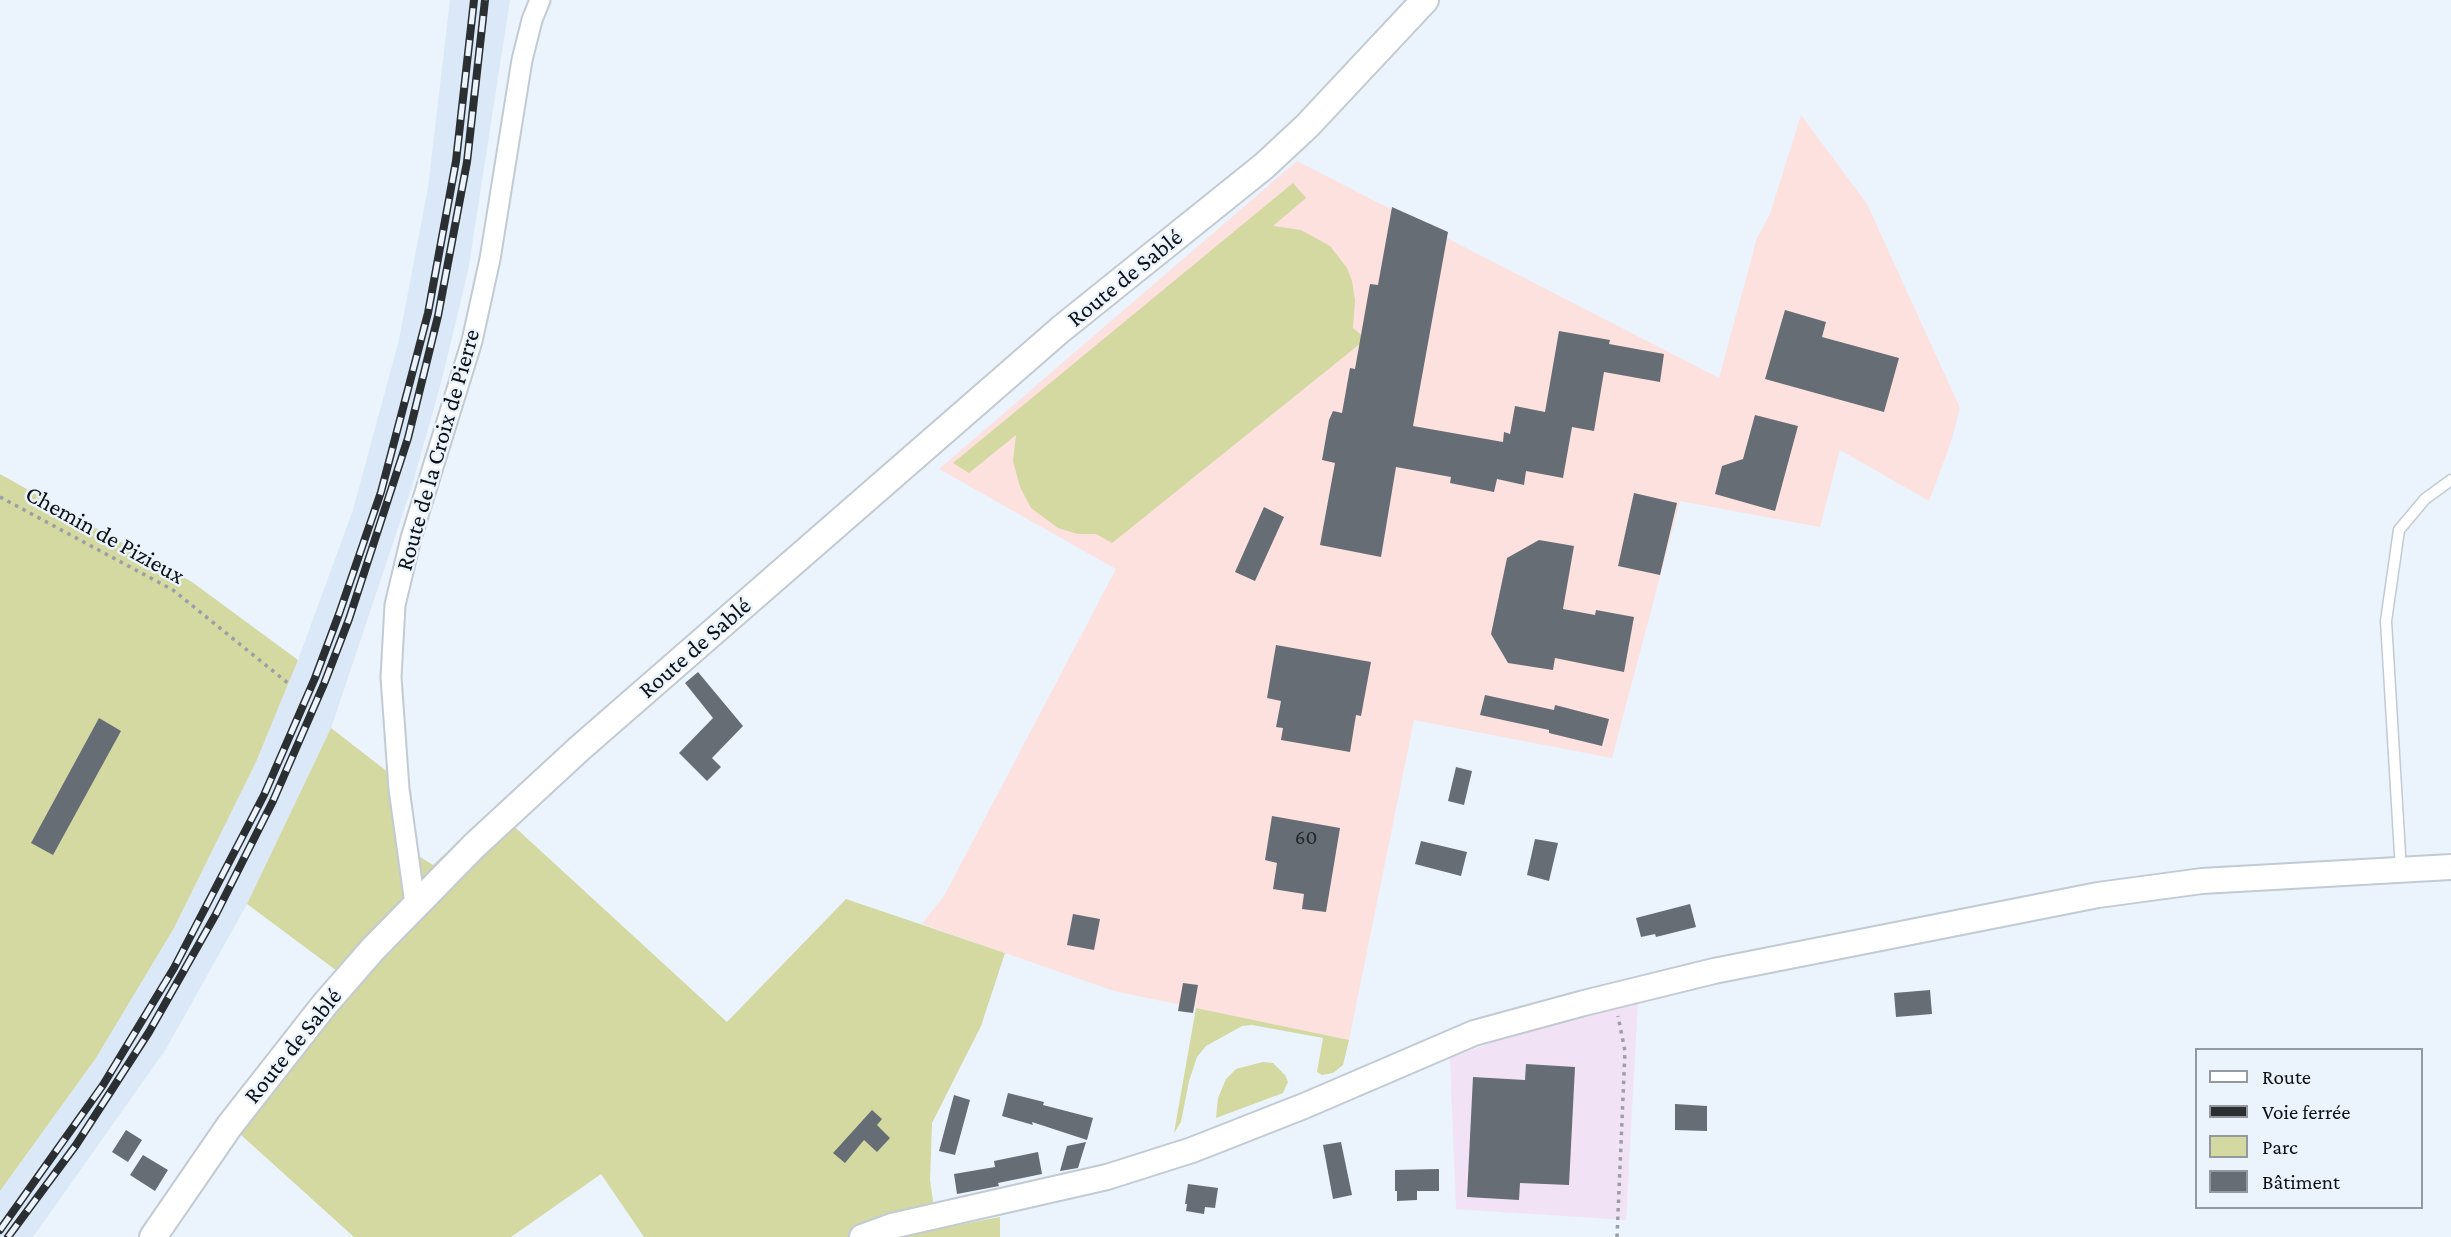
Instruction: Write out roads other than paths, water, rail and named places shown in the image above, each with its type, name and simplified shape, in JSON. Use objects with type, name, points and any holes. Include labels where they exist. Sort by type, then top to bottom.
[{"type":"main road","name":"Route de Sablé","points":[[153,1237],[185,1188],[265,1079],[325,1004],[415,904],[475,845],[580,748],[1061,329],[1234,191],[1307,126],[1426,0]]},
{"type":"street","name":"Route de la Croix de Pierre","points":[[415,904],[399,789],[391,677],[395,605],[411,538],[472,341],[491,259],[522,60],[540,0]]},
{"type":"street","points":[[862,1237],[892,1226],[1107,1177],[1192,1150],[1304,1106],[1474,1033],[1714,971],[2098,895],[2202,881],[2451,867]]},
{"type":"lane","points":[[2401,871],[2386,621],[2399,530],[2425,499],[2451,480]]},
{"type":"railway","points":[[0,1230],[103,1085],[174,968],[264,795],[315,678],[381,492],[428,313],[456,161],[474,0]]},
{"type":"railway","points":[[8,1237],[76,1145],[149,1032],[216,914],[273,801],[324,684],[349,619],[408,438],[438,316],[467,162],[485,0]]}]
